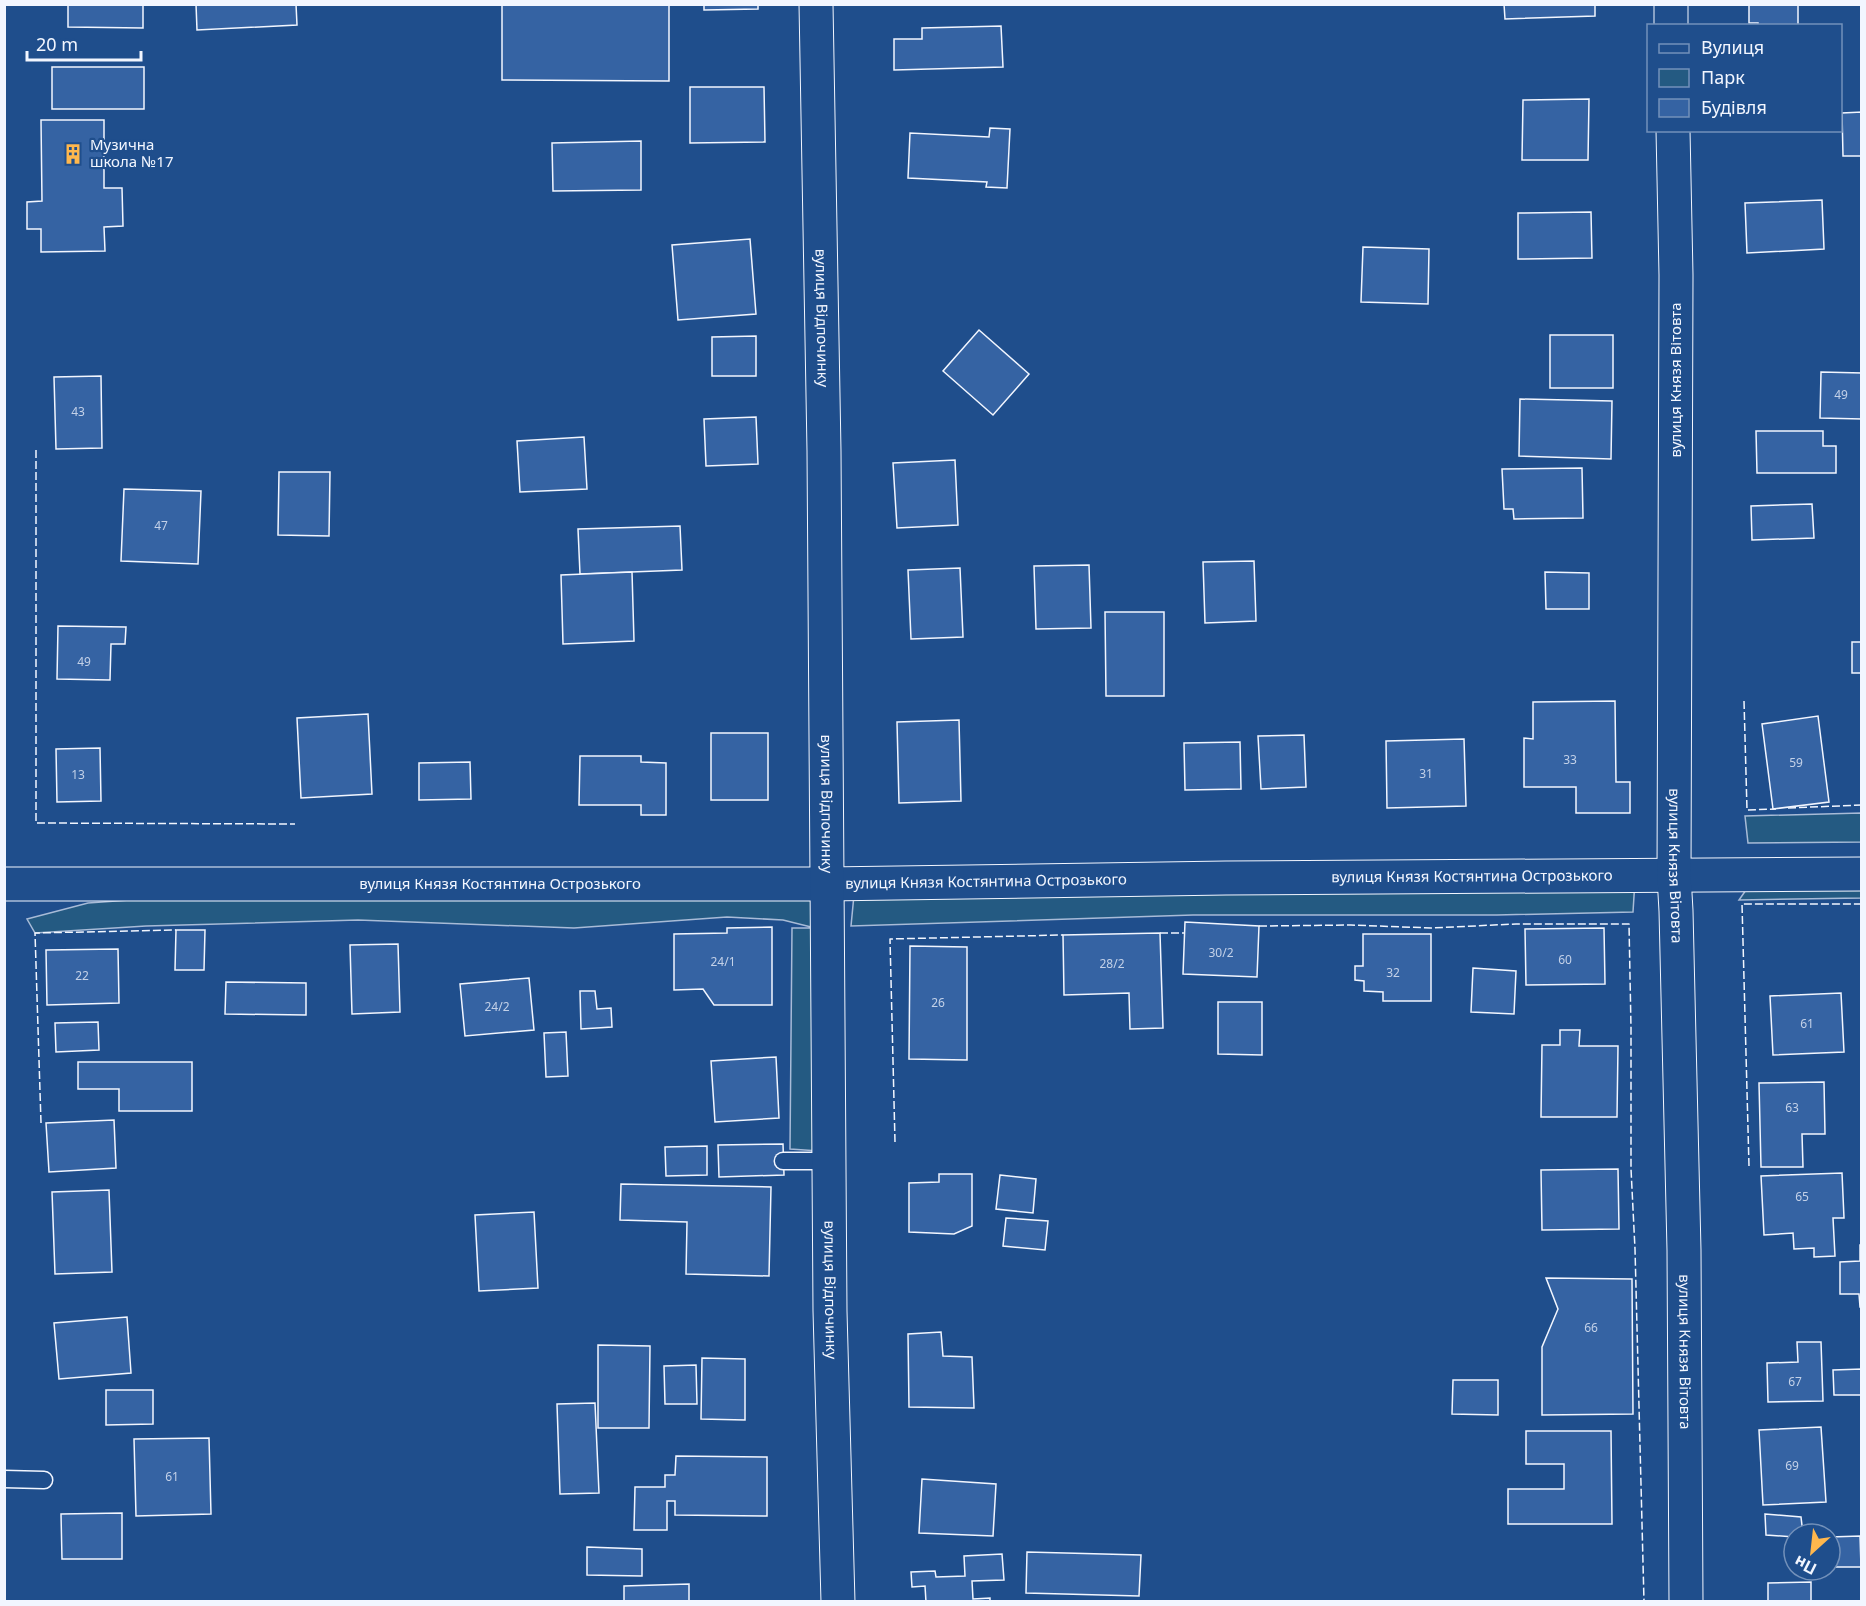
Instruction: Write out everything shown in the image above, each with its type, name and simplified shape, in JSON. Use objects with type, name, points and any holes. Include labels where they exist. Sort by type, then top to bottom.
[{"type":"street","name":"вулиця Відпочинку","points":[[816,4],[824,463],[830,1311],[838,1602]]},
{"type":"street","points":[[1671,4],[1671,24]]},
{"type":"street","name":"вулиця Князя Вітовта","points":[[1673,132],[1676,275],[1674,876],[1684,1250],[1686,1602]]},
{"type":"street","name":"вулиця Князя Костянтина Острозького","points":[[4,884],[827,884],[1226,878],[1862,874]]},
{"type":"lane","points":[[783,1161],[829,1161]]},
{"type":"lane","points":[[4,1479],[44,1480]]},
{"type":"green space","points":[[1861,813],[1861,842],[1748,843],[1745,816]]},
{"type":"green space","points":[[1755,877],[1861,882],[1861,898],[1739,900]]},
{"type":"green space","points":[[1635,880],[1633,912],[1497,915],[1193,915],[851,926],[854,895]]},
{"type":"green space","points":[[228,893],[816,895],[819,1151],[790,1149],[792,928],[815,928],[783,920],[727,917],[574,928],[358,920],[146,926],[35,933],[27,919],[88,903]]},
{"type":"building","points":[[68,4],[143,4],[143,28],[68,27]]},
{"type":"building","points":[[196,4],[296,4],[297,25],[197,30]]},
{"type":"building","points":[[502,4],[669,4],[669,81],[502,80]]},
{"type":"building","points":[[704,4],[758,4],[758,9],[704,10]]},
{"type":"building","points":[[1504,4],[1595,4],[1595,16],[1505,19]]},
{"type":"building","points":[[1749,4],[1798,4],[1798,24],[1749,23]]},
{"type":"building","points":[[1001,26],[1003,67],[894,70],[894,39],[922,39],[922,28]]},
{"type":"building","points":[[52,67],[144,67],[144,109],[52,109]]},
{"type":"building","points":[[690,87],[764,87],[765,142],[690,143]]},
{"type":"building","points":[[1589,99],[1588,160],[1522,160],[1523,100]]},
{"type":"building","points":[[1862,112],[1862,156],[1843,156],[1842,113]]},
{"type":"building","name":"Музична школа №17","points":[[41,120],[104,120],[104,188],[122,188],[123,226],[104,227],[105,251],[41,252],[41,229],[27,229],[27,202],[42,201]]},
{"type":"building","points":[[990,128],[1010,129],[1007,188],[986,187],[987,182],[908,178],[910,133],[989,137]]},
{"type":"building","points":[[641,141],[641,190],[553,191],[552,143]]},
{"type":"building","points":[[1822,200],[1824,249],[1747,253],[1745,203]]},
{"type":"building","points":[[1591,212],[1592,258],[1518,259],[1518,213]]},
{"type":"building","points":[[750,239],[756,314],[678,320],[672,245]]},
{"type":"building","points":[[1363,247],[1429,249],[1428,304],[1361,302]]},
{"type":"building","points":[[979,330],[1029,374],[993,415],[943,371]]},
{"type":"building","points":[[1550,335],[1613,335],[1613,388],[1550,388]]},
{"type":"building","points":[[756,336],[756,376],[712,376],[712,337]]},
{"type":"building","points":[[1821,372],[1862,373],[1862,419],[1820,418]]},
{"type":"building","points":[[101,376],[102,448],[56,449],[54,377]]},
{"type":"building","points":[[1520,399],[1612,401],[1611,459],[1519,456]]},
{"type":"building","points":[[756,417],[758,464],[706,466],[704,419]]},
{"type":"building","points":[[1756,431],[1823,431],[1823,446],[1836,446],[1836,473],[1757,473]]},
{"type":"building","points":[[584,437],[587,489],[520,492],[517,441]]},
{"type":"building","points":[[955,460],[958,525],[897,528],[893,463]]},
{"type":"building","points":[[1582,468],[1583,518],[1514,519],[1513,509],[1504,509],[1502,469]]},
{"type":"building","points":[[279,472],[330,472],[329,536],[278,535]]},
{"type":"building","points":[[124,489],[201,491],[198,564],[121,561]]},
{"type":"building","points":[[1812,504],[1814,538],[1752,540],[1751,506]]},
{"type":"building","points":[[680,526],[682,570],[580,574],[578,529]]},
{"type":"building","points":[[1254,561],[1256,621],[1205,623],[1203,562]]},
{"type":"building","points":[[1089,565],[1091,628],[1036,629],[1034,566]]},
{"type":"building","points":[[960,568],[963,637],[911,639],[908,570]]},
{"type":"building","points":[[632,572],[634,641],[563,644],[561,575]]},
{"type":"building","points":[[1545,572],[1589,573],[1589,609],[1546,609]]},
{"type":"building","points":[[1105,612],[1164,612],[1164,696],[1106,696]]},
{"type":"building","points":[[58,626],[126,627],[125,644],[111,644],[110,680],[57,679]]},
{"type":"building","points":[[1852,642],[1862,642],[1862,673],[1852,673]]},
{"type":"building","points":[[1615,701],[1616,782],[1630,782],[1630,813],[1576,813],[1576,787],[1524,787],[1524,738],[1533,739],[1533,702]]},
{"type":"building","points":[[368,714],[372,794],[301,798],[297,718]]},
{"type":"building","points":[[1818,716],[1829,802],[1773,809],[1762,724]]},
{"type":"building","points":[[959,720],[961,801],[899,803],[897,722]]},
{"type":"building","points":[[711,733],[768,733],[768,800],[711,800]]},
{"type":"building","points":[[1304,735],[1306,787],[1261,789],[1258,736]]},
{"type":"building","points":[[1464,739],[1466,806],[1387,808],[1386,741]]},
{"type":"building","points":[[1240,742],[1241,789],[1185,790],[1184,743]]},
{"type":"building","points":[[100,748],[101,801],[57,802],[56,749]]},
{"type":"building","points":[[580,756],[641,756],[641,762],[666,763],[666,815],[641,815],[641,805],[579,805]]},
{"type":"building","points":[[470,762],[471,799],[419,800],[419,763]]},
{"type":"building","points":[[1185,922],[1259,926],[1257,977],[1183,974]]},
{"type":"building","points":[[772,927],[772,1005],[714,1005],[703,989],[674,990],[674,934],[727,933],[727,928]]},
{"type":"building","points":[[1604,928],[1605,984],[1526,985],[1525,929]]},
{"type":"building","points":[[176,930],[205,930],[204,970],[175,970]]},
{"type":"building","points":[[1160,933],[1163,1028],[1130,1029],[1129,993],[1064,995],[1063,935]]},
{"type":"building","points":[[1363,934],[1431,934],[1431,1001],[1383,1001],[1383,992],[1364,991],[1364,981],[1355,980],[1355,966],[1363,966]]},
{"type":"building","points":[[398,944],[400,1012],[352,1014],[350,945]]},
{"type":"building","points":[[910,946],[967,947],[967,1060],[909,1059]]},
{"type":"building","points":[[118,949],[119,1003],[47,1005],[46,950]]},
{"type":"building","points":[[1473,968],[1516,971],[1514,1014],[1471,1012]]},
{"type":"building","points":[[529,978],[534,1030],[465,1036],[460,984]]},
{"type":"building","points":[[226,982],[306,983],[306,1015],[225,1014]]},
{"type":"building","points":[[580,991],[595,991],[597,1009],[611,1008],[612,1027],[581,1029]]},
{"type":"building","points":[[1841,993],[1844,1052],[1773,1055],[1770,996]]},
{"type":"building","points":[[1218,1002],[1262,1002],[1262,1055],[1218,1054]]},
{"type":"building","points":[[98,1022],[99,1050],[56,1052],[55,1023]]},
{"type":"building","points":[[1560,1030],[1580,1030],[1579,1046],[1618,1046],[1617,1117],[1541,1117],[1542,1045],[1560,1045]]},
{"type":"building","points":[[566,1032],[568,1076],[546,1077],[544,1033]]},
{"type":"building","points":[[776,1057],[779,1118],[715,1122],[711,1061]]},
{"type":"building","points":[[78,1062],[192,1062],[192,1111],[119,1111],[119,1089],[78,1089]]},
{"type":"building","points":[[1824,1082],[1825,1134],[1802,1134],[1803,1167],[1761,1167],[1759,1083]]},
{"type":"building","points":[[114,1120],[116,1168],[49,1172],[46,1123]]},
{"type":"building","points":[[783,1144],[784,1175],[719,1177],[718,1145]]},
{"type":"building","points":[[707,1146],[707,1175],[666,1176],[665,1147]]},
{"type":"building","points":[[1618,1169],[1619,1229],[1542,1230],[1541,1170]]},
{"type":"building","points":[[1842,1173],[1844,1218],[1833,1218],[1835,1256],[1814,1257],[1814,1248],[1794,1249],[1793,1233],[1764,1235],[1761,1176]]},
{"type":"building","points":[[939,1174],[972,1174],[972,1226],[954,1234],[909,1232],[909,1183],[939,1182]]},
{"type":"building","points":[[1000,1175],[1036,1179],[1033,1213],[996,1209]]},
{"type":"building","points":[[621,1184],[771,1187],[769,1276],[686,1274],[687,1222],[620,1220]]},
{"type":"building","points":[[109,1190],[112,1272],[55,1274],[52,1192]]},
{"type":"building","points":[[534,1212],[538,1288],[479,1291],[475,1215]]},
{"type":"building","points":[[1006,1218],[1048,1221],[1045,1250],[1003,1246]]},
{"type":"building","points":[[1860,1245],[1862,1245],[1862,1307],[1860,1307],[1859,1294],[1840,1294],[1840,1262],[1860,1261]]},
{"type":"building","points":[[1546,1278],[1632,1279],[1633,1414],[1542,1415],[1542,1347],[1558,1309]]},
{"type":"building","points":[[127,1317],[131,1373],[59,1379],[54,1323]]},
{"type":"building","points":[[941,1332],[943,1356],[972,1357],[974,1408],[909,1407],[908,1334]]},
{"type":"building","points":[[1797,1342],[1821,1342],[1823,1401],[1768,1402],[1767,1363],[1798,1362]]},
{"type":"building","points":[[598,1345],[650,1346],[649,1428],[598,1428]]},
{"type":"building","points":[[702,1358],[745,1359],[745,1420],[701,1419]]},
{"type":"building","points":[[696,1365],[697,1404],[665,1404],[664,1366]]},
{"type":"building","points":[[1862,1369],[1862,1395],[1834,1395],[1833,1370]]},
{"type":"building","points":[[1453,1380],[1498,1380],[1498,1415],[1452,1414]]},
{"type":"building","points":[[106,1390],[153,1390],[153,1424],[106,1425]]},
{"type":"building","points":[[595,1403],[599,1493],[560,1494],[557,1404]]},
{"type":"building","points":[[1821,1427],[1826,1502],[1763,1505],[1759,1430]]},
{"type":"building","points":[[1526,1431],[1611,1431],[1612,1524],[1508,1524],[1508,1489],[1564,1489],[1564,1464],[1526,1464]]},
{"type":"building","points":[[209,1438],[211,1514],[136,1516],[134,1439]]},
{"type":"building","points":[[676,1456],[767,1457],[767,1516],[675,1515],[675,1501],[667,1501],[667,1530],[634,1530],[635,1487],[665,1487],[665,1475],[675,1475]]},
{"type":"building","points":[[922,1479],[996,1484],[993,1536],[919,1533]]},
{"type":"building","points":[[122,1513],[122,1559],[62,1559],[61,1514]]},
{"type":"building","points":[[1765,1514],[1801,1517],[1802,1522],[1782,1522],[1782,1536],[1766,1535]]},
{"type":"building","points":[[1860,1536],[1861,1567],[1842,1567],[1842,1537]]},
{"type":"building","points":[[587,1547],[642,1549],[642,1576],[587,1575]]},
{"type":"building","points":[[1027,1552],[1141,1555],[1139,1596],[1026,1593]]},
{"type":"building","points":[[1002,1554],[1004,1580],[972,1581],[973,1599],[990,1598],[990,1602],[926,1602],[925,1586],[912,1587],[911,1572],[935,1571],[936,1577],[965,1576],[964,1556]]},
{"type":"building","points":[[1811,1582],[1811,1602],[1768,1602],[1768,1583]]},
{"type":"building","points":[[689,1584],[689,1602],[624,1602],[624,1586]]},
{"type":"fence","points":[[36,450],[36,823],[295,824]]},
{"type":"fence","points":[[1744,701],[1747,810],[1776,809]]},
{"type":"fence","points":[[1788,808],[1862,805]]},
{"type":"fence","points":[[1749,1166],[1742,904],[1862,904]]},
{"type":"fence","points":[[1259,926],[1351,925],[1431,928],[1516,924],[1629,924],[1631,1169],[1644,1602]]},
{"type":"fence","points":[[41,1123],[35,933],[176,930]]},
{"type":"fence","points":[[1160,933],[1184,933]]},
{"type":"fence","points":[[895,1142],[890,939],[1063,935]]},
{"type":"place","name":"Музична школа №17","points":[[73,154]]}]
